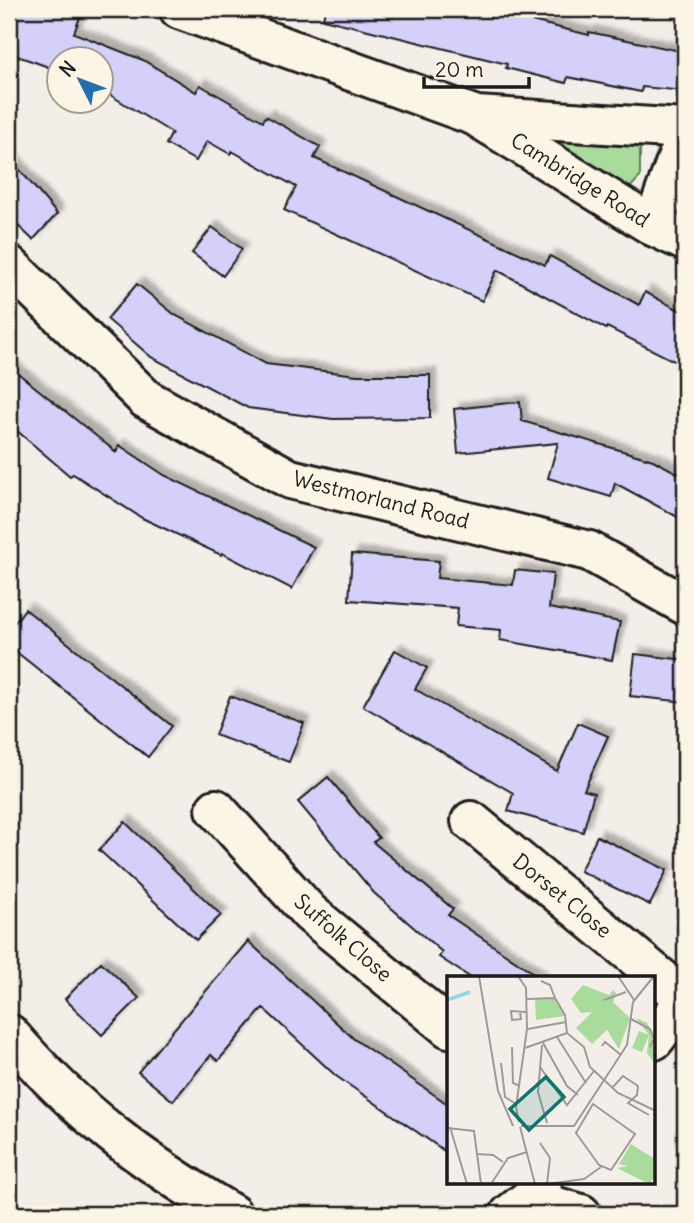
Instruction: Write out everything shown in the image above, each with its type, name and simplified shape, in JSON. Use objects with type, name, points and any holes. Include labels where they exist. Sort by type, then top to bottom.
[{"type":"street","name":"Cambridge Road","points":[[179,9],[476,116],[669,234]]},
{"type":"street","name":"Cambridge Road","points":[[476,116],[685,129]]},
{"type":"street","points":[[669,234],[685,137]]},
{"type":"street","name":"Westmorland Road","points":[[9,265],[146,398],[290,479],[589,551],[685,605]]},
{"type":"street","name":"Suffolk Close","points":[[216,809],[310,913],[447,1026]]},
{"type":"street","name":"Dorset Close","points":[[471,821],[685,999]]},
{"type":"street","points":[[656,1037],[685,999]]},
{"type":"street","points":[[9,1034],[50,1081],[111,1135],[155,1168],[232,1214]]},
{"type":"street","points":[[526,1203],[581,1214]]},
{"type":"green space","points":[[531,134],[640,146],[640,177],[626,192]]},
{"type":"building","points":[[9,9],[59,9],[80,17],[74,33],[107,46],[46,46],[46,66],[9,53]]},
{"type":"building","points":[[325,9],[509,9],[507,15],[589,35],[589,32],[685,52],[685,91],[642,87],[641,92],[568,77],[566,83],[506,68],[507,64],[323,19]]},
{"type":"building","points":[[116,49],[143,60],[196,92],[200,85],[263,121],[266,116],[320,147],[314,158],[545,265],[550,256],[639,305],[645,292],[685,313],[685,348],[678,363],[607,327],[606,329],[497,270],[482,301],[284,210],[296,187],[232,151],[230,154],[207,141],[196,161],[166,144],[172,133],[116,99]]},
{"type":"building","points":[[9,157],[57,214],[33,240],[9,217]]},
{"type":"building","points":[[212,227],[242,249],[223,276],[192,253]]},
{"type":"building","points":[[137,284],[175,315],[266,364],[357,375],[430,375],[430,418],[333,419],[248,408],[151,357],[107,319]]},
{"type":"building","points":[[9,366],[116,452],[119,445],[164,475],[314,547],[292,589],[222,553],[221,555],[142,518],[73,474],[70,476],[9,424]]},
{"type":"building","points":[[520,402],[522,421],[653,460],[685,477],[685,521],[615,483],[611,497],[548,478],[558,443],[458,453],[454,409]]},
{"type":"building","points":[[352,554],[439,561],[437,578],[513,585],[515,570],[553,574],[549,608],[620,622],[612,660],[500,640],[501,630],[456,626],[458,608],[349,600]]},
{"type":"building","points":[[25,609],[172,726],[148,757],[9,646],[9,630]]},
{"type":"building","points":[[395,650],[427,668],[415,689],[557,771],[578,723],[608,736],[584,790],[594,793],[583,832],[508,811],[513,793],[363,706]]},
{"type":"building","points":[[635,654],[685,660],[685,702],[630,696]]},
{"type":"building","points":[[230,696],[304,723],[289,762],[215,735]]},
{"type":"building","points":[[328,777],[379,838],[373,842],[453,909],[448,915],[538,976],[468,976],[439,957],[442,952],[374,893],[298,802]]},
{"type":"building","points":[[125,822],[221,915],[196,940],[99,850]]},
{"type":"building","points":[[597,836],[667,870],[650,905],[580,871]]},
{"type":"building","points":[[248,941],[354,1039],[447,1104],[447,1153],[336,1076],[263,1008],[218,1061],[211,1055],[173,1101],[138,1072]]},
{"type":"building","points":[[101,962],[139,998],[102,1035],[65,999]]}]
